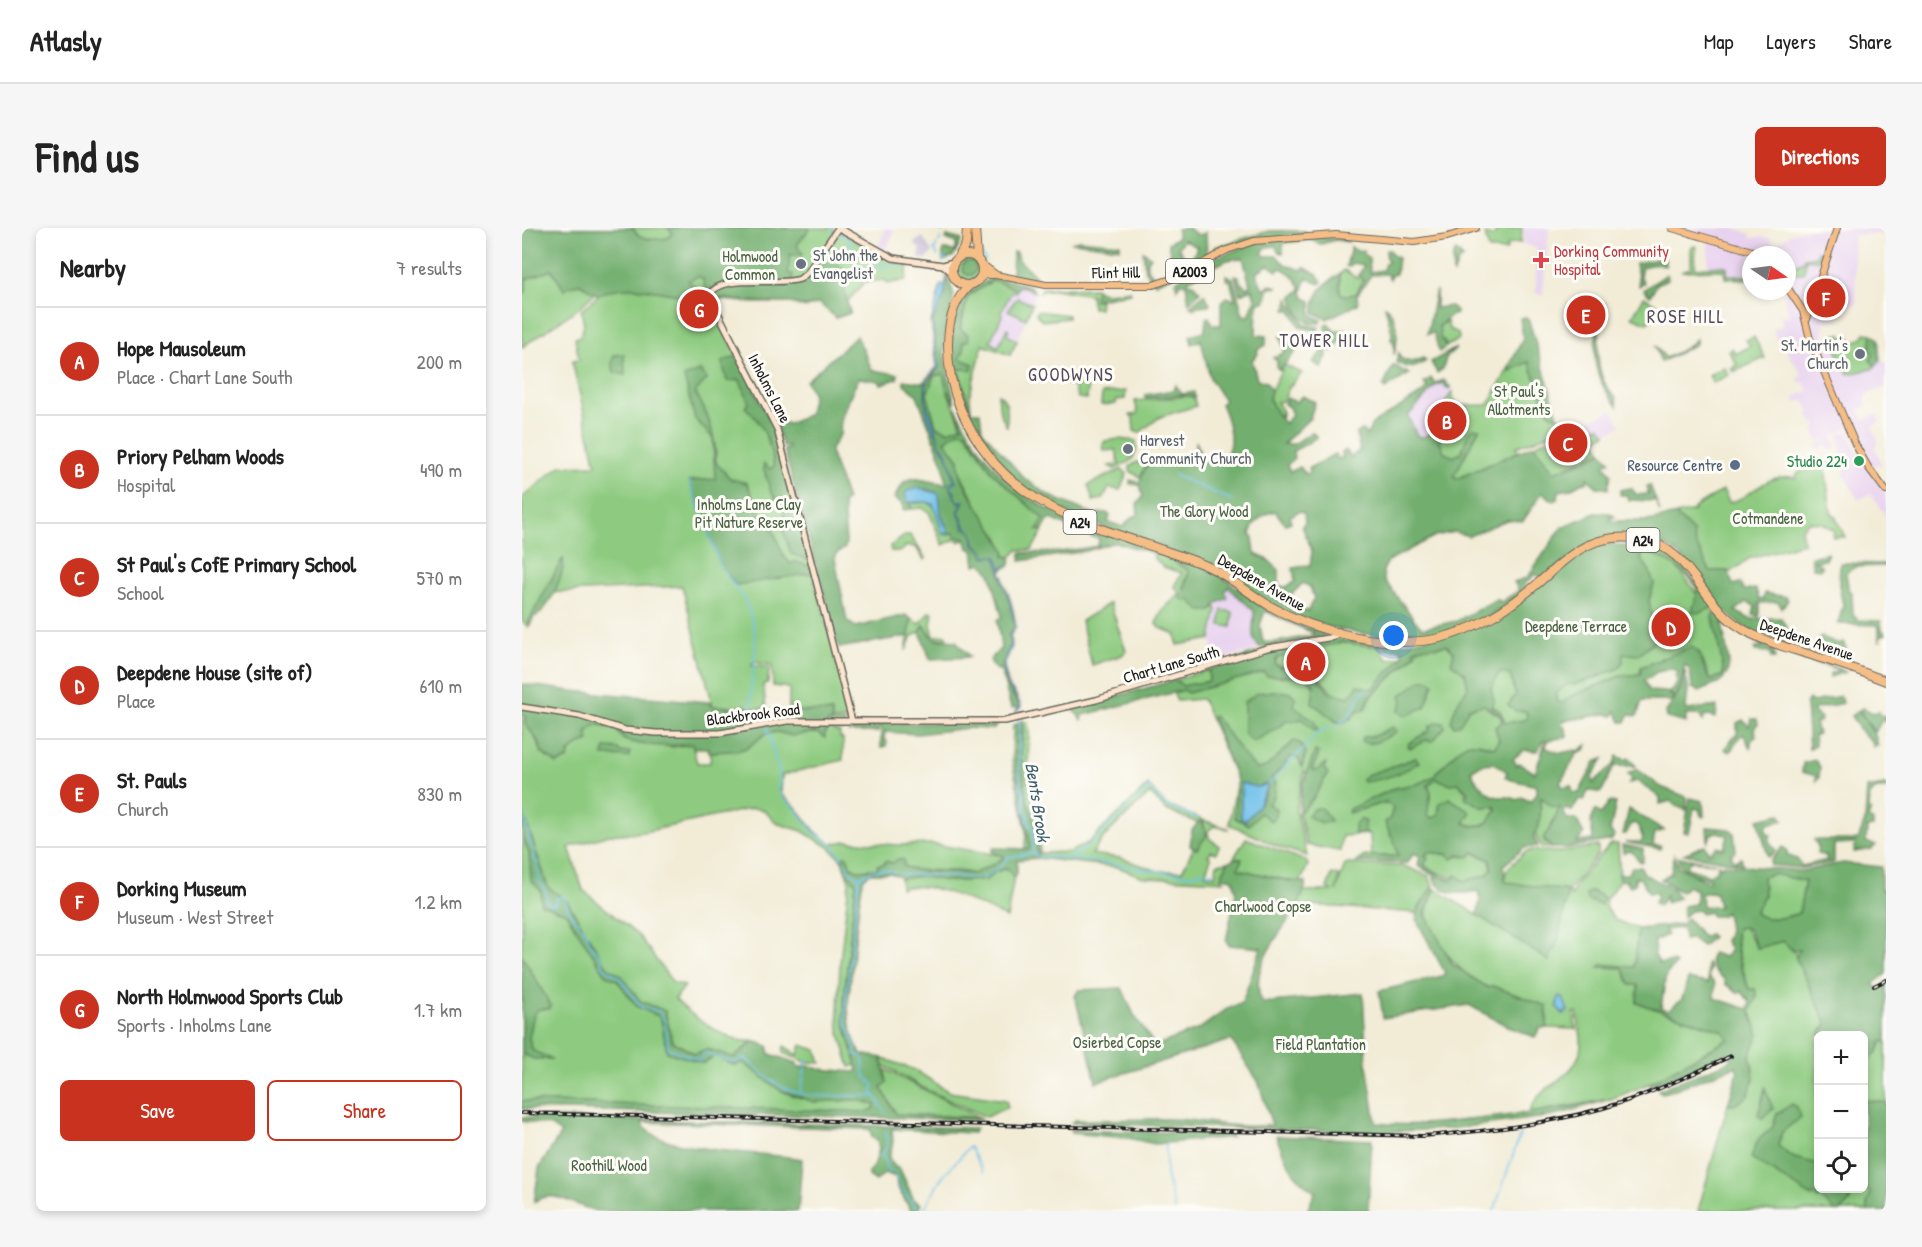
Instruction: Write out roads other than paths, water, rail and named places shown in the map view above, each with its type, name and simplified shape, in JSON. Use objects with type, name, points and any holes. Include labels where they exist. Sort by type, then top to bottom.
[{"type":"highway","points":[[967,228],[966,244],[956,259],[953,275],[962,284],[973,283],[981,274],[975,250],[975,228]]},
{"type":"highway","points":[[956,259],[971,256],[979,261]]},
{"type":"highway","name":"Deepdene Avenue","points":[[953,275],[958,290],[957,306],[948,336],[948,358],[959,404],[979,443],[992,461],[1020,488],[1058,512],[1210,567],[1291,617],[1386,642],[1439,638],[1478,623],[1509,606],[1586,545],[1610,538],[1629,538],[1655,543],[1681,559],[1723,614],[1750,633],[1886,681]]},
{"type":"highway","name":"Deepdene Avenue","points":[[957,306],[973,283]]},
{"type":"main road","name":"Flint Hill","points":[[973,283],[986,275],[996,275],[1046,285],[1153,285],[1180,276],[1211,257],[1240,245],[1270,238],[1336,236],[1414,242],[1447,237],[1476,228]]},
{"type":"main road","points":[[1672,228],[1742,248]]},
{"type":"main road","points":[[1806,323],[1836,228]]},
{"type":"main road","name":"Flint Hill","points":[[979,261],[996,275]]},
{"type":"main road","points":[[1795,300],[1855,444],[1868,467],[1886,491]]},
{"type":"main road","points":[[1800,307],[1808,311]]},
{"type":"street","points":[[838,228],[893,258],[943,265],[956,259]]},
{"type":"street","name":"Inholms Lane","points":[[838,228],[808,272],[800,279],[726,285],[714,289],[709,295],[777,429],[852,721]]},
{"type":"street","points":[[943,265],[953,275]]},
{"type":"street","name":"Chart Lane South","points":[[1021,719],[1236,659],[1267,648],[1324,638],[1335,630]]},
{"type":"street","name":"Blackbrook Road","points":[[522,707],[579,716],[625,730],[656,733],[720,733],[775,722],[1021,719]]},
{"type":"water","points":[[947,278],[944,296],[932,322],[939,367],[925,381],[926,401],[939,439],[939,442],[927,410],[925,397],[924,381],[937,367],[931,322],[941,285],[945,285]]},
{"type":"water","points":[[939,443],[948,456],[956,481],[950,486],[954,495],[949,484],[955,480],[949,461]]},
{"type":"water","points":[[920,488],[939,494],[941,515],[949,533],[943,534],[933,504],[908,502],[905,495],[907,491]]},
{"type":"water","points":[[956,499],[964,501],[959,512],[965,526],[970,531],[964,527],[958,512],[963,502],[958,503]]},
{"type":"water","points":[[995,556],[997,556],[1001,569],[1010,565],[1001,573],[997,559]]},
{"type":"water","points":[[1006,588],[1012,604],[1016,627],[1010,636],[1012,647],[1004,666],[1008,684],[1003,666],[1011,644],[1009,635],[1015,627]]},
{"type":"water","points":[[1011,689],[1021,706],[1016,712],[1018,717],[1015,712],[1020,706]]},
{"type":"water","points":[[1241,783],[1257,787],[1268,785],[1256,809],[1245,821],[1241,818]]},
{"type":"water","points":[[1559,996],[1563,998],[1568,1011],[1563,1014],[1557,1008]]},
{"type":"waterway","name":"Bents Brook","points":[[942,233],[944,228]]},
{"type":"waterway","points":[[839,233],[846,237],[853,247]]},
{"type":"waterway","name":"Bents Brook","points":[[939,242],[941,237]]},
{"type":"waterway","name":"Bents Brook","points":[[937,245],[934,250],[938,256]]},
{"type":"waterway","points":[[980,252],[986,261]]},
{"type":"waterway","points":[[858,253],[863,256],[871,253],[877,258]]},
{"type":"waterway","name":"Bents Brook","points":[[942,258],[947,261]]},
{"type":"waterway","points":[[878,261],[880,267],[897,265]]},
{"type":"waterway","points":[[901,265],[907,265]]},
{"type":"waterway","points":[[1174,475],[1232,500]]},
{"type":"waterway","points":[[689,481],[721,567],[745,600],[753,622],[756,643],[750,706],[762,722]]},
{"type":"waterway","points":[[1334,727],[1348,717],[1367,690]]},
{"type":"waterway","name":"Bents Brook","points":[[899,874],[984,878],[1000,867],[1008,857],[1033,853],[1033,830],[1027,821],[1029,817],[1024,811],[1024,789],[1020,788],[1019,718]]},
{"type":"waterway","points":[[767,728],[780,775],[778,789],[781,796],[795,808],[813,832],[827,840],[843,858]]},
{"type":"waterway","points":[[1309,742],[1318,732],[1328,728]]},
{"type":"waterway","points":[[1268,785],[1308,744]]},
{"type":"waterway","points":[[1134,802],[1149,787],[1165,805],[1197,818]]},
{"type":"waterway","points":[[1071,856],[1084,849],[1131,805]]},
{"type":"waterway","points":[[522,812],[535,853],[532,859],[537,862],[540,882],[547,895],[546,901],[551,905],[556,903],[557,898],[564,897],[571,915],[586,932],[591,946],[602,958],[602,966],[619,977],[642,1008],[659,1011],[665,1023],[668,1048],[700,1061],[704,1053],[733,1062],[745,1058],[778,1085],[806,1095],[874,1096]]},
{"type":"waterway","points":[[1034,854],[1039,857],[1078,859],[1173,873],[1192,875],[1200,872],[1213,873]]},
{"type":"waterway","points":[[845,863],[850,872],[859,877]]},
{"type":"waterway","name":"Bents Brook","points":[[860,877],[877,870],[895,872]]},
{"type":"waterway","points":[[859,878],[845,1019],[856,1048],[854,1054],[863,1057],[864,1075],[874,1085],[872,1091],[885,1112]]},
{"type":"waterway","points":[[806,1064],[807,1060]]},
{"type":"waterway","points":[[800,1094],[806,1065]]},
{"type":"waterway","points":[[886,1131],[887,1147],[881,1156],[886,1160],[886,1169],[895,1174],[900,1188],[919,1211]]},
{"type":"waterway","points":[[1494,1211],[1520,1134]]},
{"type":"waterway","points":[[1166,1145],[1166,1174],[1175,1211]]},
{"type":"waterway","points":[[923,1211],[940,1180],[968,1148],[970,1147],[983,1172]]},
{"type":"railway","points":[[1874,986],[1886,980]]},
{"type":"railway","points":[[522,1113],[1422,1136],[1525,1125],[1601,1109],[1653,1091],[1731,1056]]},
{"type":"place","name":"Dorking Community Hospital","points":[[1541,260]]},
{"type":"place","name":"St John the Evangelist","points":[[801,264]]},
{"type":"place","name":"Dorking Museum","points":[[1826,298]]},
{"type":"place","name":"North Holmwood Sports Club","points":[[699,309]]},
{"type":"place","name":"St. Pauls","points":[[1586,315]]},
{"type":"place","name":"St. Martin's Church","points":[[1860,354]]},
{"type":"place","name":"Priory Pelham Woods","points":[[1447,421]]},
{"type":"place","name":"St Paul's CofE Primary School","points":[[1568,443]]},
{"type":"place","name":"Harvest Community Church","points":[[1128,449]]},
{"type":"place","name":"Studio 224","points":[[1859,461]]},
{"type":"place","name":"Resource Centre","points":[[1735,465]]},
{"type":"place","name":"Deepdene House (site of)","points":[[1671,627]]},
{"type":"place","name":"Hope Mausoleum","points":[[1306,662]]},
{"type":"district","name":"ROSE HILL","points":[[1686,316]]},
{"type":"district","name":"TOWER HILL","points":[[1325,340]]},
{"type":"district","name":"GOODWYNS","points":[[1071,374]]},
{"type":"park label","name":"Holmwood Common","points":[[750,265]]},
{"type":"park label","name":"St Paul's Allotments","points":[[1519,400]]},
{"type":"park label","name":"The Glory Wood","points":[[1204,511]]},
{"type":"park label","name":"Inholms Lane Clay Pit Nature Reserve","points":[[749,513]]},
{"type":"park label","name":"Cotmandene","points":[[1768,518]]},
{"type":"park label","name":"Deepdene Terrace","points":[[1576,626]]},
{"type":"park label","name":"Charlwood Copse","points":[[1263,906]]},
{"type":"park label","name":"Osierbed Copse","points":[[1117,1042]]},
{"type":"park label","name":"Field Plantation","points":[[1321,1044]]},
{"type":"park label","name":"Roothill Wood","points":[[609,1165]]}]
